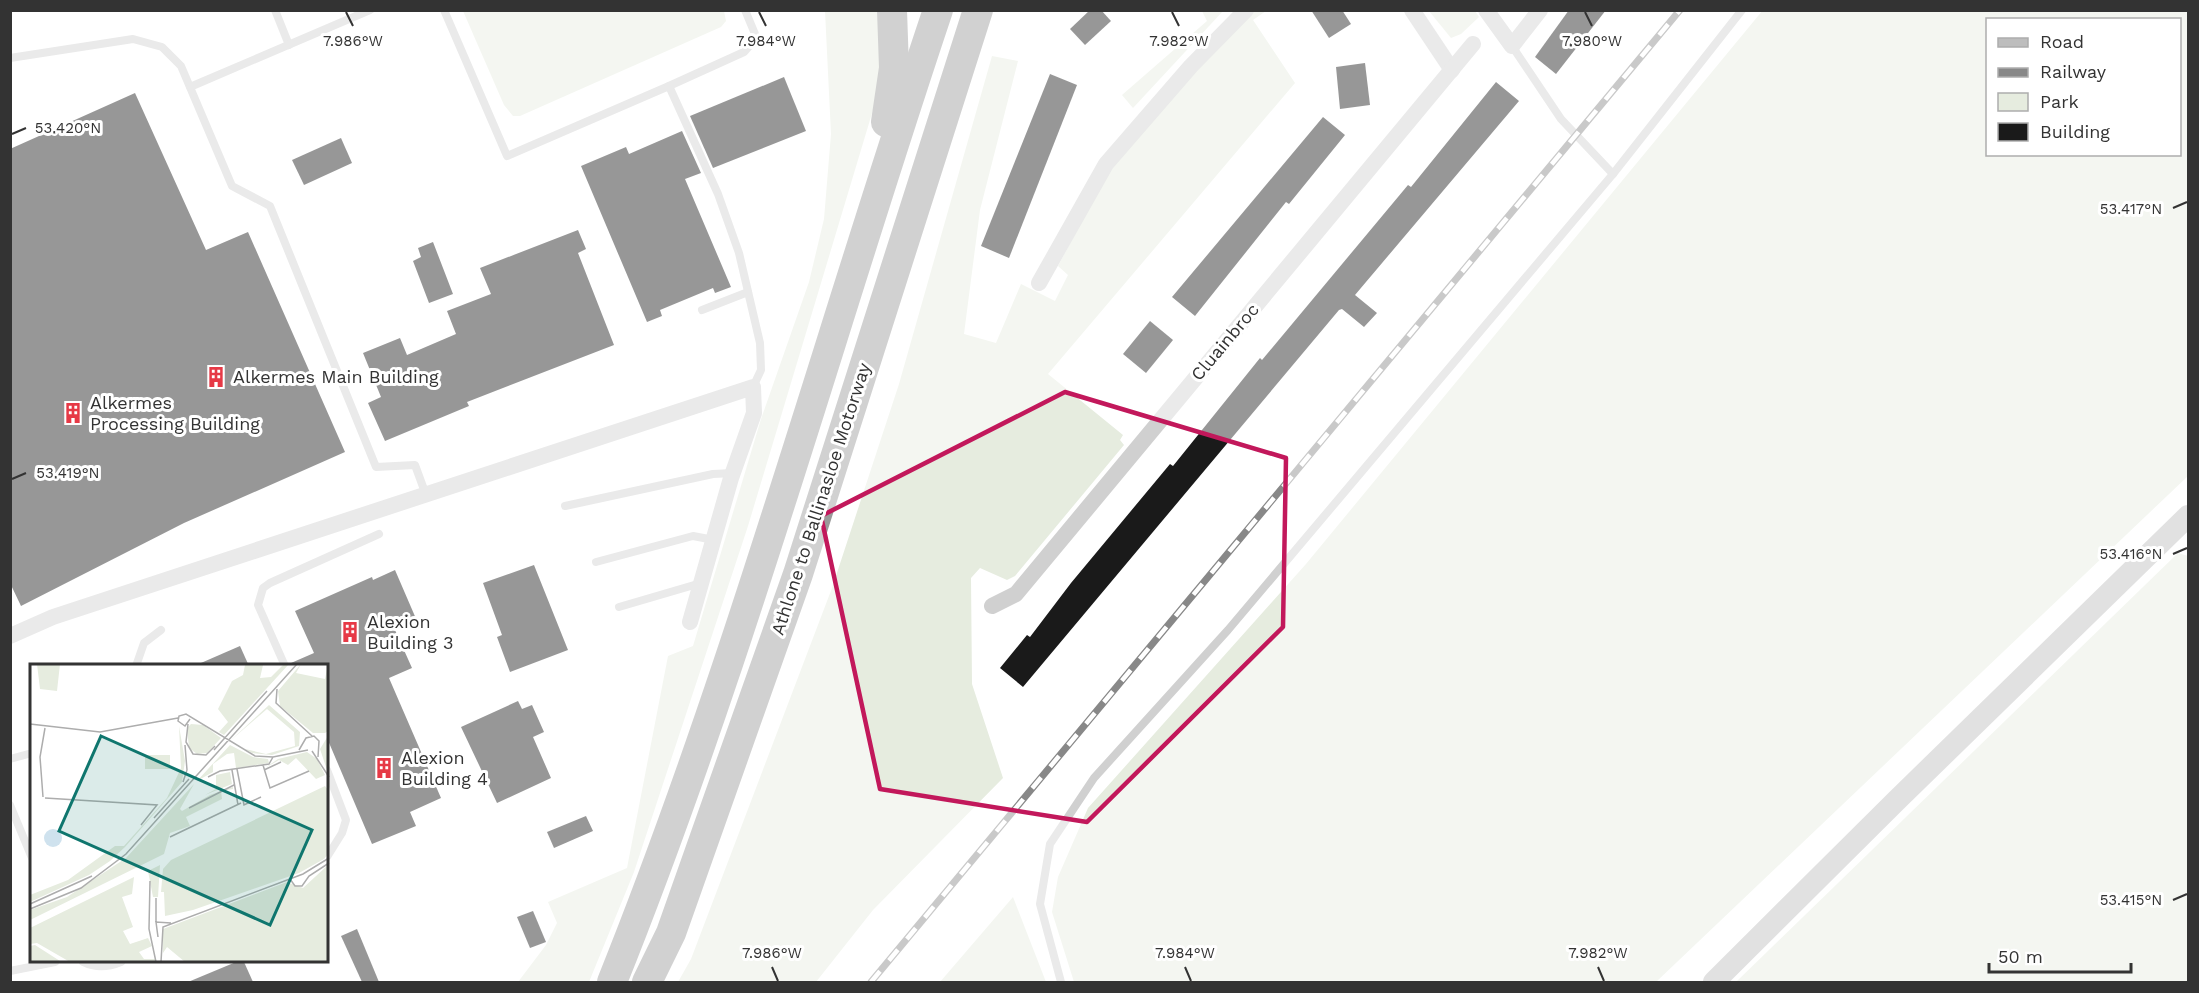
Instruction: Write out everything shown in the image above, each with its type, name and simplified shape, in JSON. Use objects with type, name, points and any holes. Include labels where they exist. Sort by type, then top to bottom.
[{"type":"highway","points":[[873,205],[894,68],[891,10]]},
{"type":"highway","points":[[612,982],[657,871],[714,704],[873,205],[938,10]]},
{"type":"highway","name":"Athlone to Ballinasloe Motorway","points":[[648,982],[682,901],[798,574],[978,10]]},
{"type":"main road","points":[[1714,982],[2188,516]]},
{"type":"street","points":[[1039,284],[1106,164],[1191,66],[1246,10]]},
{"type":"street","points":[[1412,10],[1452,70]]},
{"type":"street","points":[[1486,10],[1512,46],[1540,10]]},
{"type":"street","name":"Cluainbroc","points":[[992,606],[1016,594],[1473,44]]},
{"type":"street","points":[[10,636],[53,617],[753,387],[754,413],[733,473],[690,622]]},
{"type":"lane","points":[[275,10],[289,45]]},
{"type":"lane","points":[[190,87],[370,10]]},
{"type":"lane","points":[[444,10],[507,156],[744,52],[751,44],[755,34],[745,10]]},
{"type":"lane","points":[[1061,982],[1040,904],[1050,844],[1094,778],[1228,630],[1612,174],[1742,10]]},
{"type":"lane","points":[[10,58],[133,39],[162,47],[182,66],[232,186],[270,206],[376,466],[415,465],[426,495]]},
{"type":"lane","points":[[1512,46],[1561,118],[1612,174]]},
{"type":"lane","points":[[669,86],[718,194],[739,253],[760,343],[761,370],[753,387]]},
{"type":"lane","points":[[702,310],[748,292]]},
{"type":"lane","points":[[565,506],[713,474],[733,473]]},
{"type":"lane","points":[[284,664],[258,605],[263,588],[379,534]]},
{"type":"lane","points":[[596,562],[693,536],[714,540]]},
{"type":"lane","points":[[619,607],[701,583]]},
{"type":"lane","points":[[137,664],[144,643],[161,630]]},
{"type":"lane","points":[[13,756],[30,753]]},
{"type":"lane","points":[[328,773],[346,820],[331,847]]},
{"type":"lane","points":[[10,805],[30,853]]},
{"type":"lane","points":[[10,971],[50,963]]},
{"type":"lane","points":[[85,963],[91,966],[118,963]]},
{"type":"highlighted area","points":[[1065,392],[1286,458],[1283,627],[1087,822],[880,789],[821,516]]},
{"type":"green space","points":[[1763,10],[2188,11],[2188,476],[1656,982],[1074,982],[1052,912],[1058,877],[1088,808],[1306,564]]},
{"type":"green space","points":[[463,11],[724,11],[726,21],[721,27],[520,116],[513,116],[504,105]]},
{"type":"green space","points":[[825,11],[879,11],[883,50],[879,90],[748,526],[634,872],[589,982],[518,982],[546,945],[557,923],[548,902],[627,868],[668,656],[693,646],[761,419],[809,282],[824,219],[831,134]]},
{"type":"green space","points":[[1202,11],[1223,11],[1133,108],[1122,95],[1207,21]]},
{"type":"green space","points":[[1254,11],[1266,11],[1253,20],[1295,83],[1048,374],[1123,435],[1120,440],[1124,445],[1015,576],[1007,580],[980,568],[971,578],[972,684],[1003,778],[873,910],[816,982],[678,982],[691,959],[832,588],[899,384],[992,56],[1018,61],[980,210],[964,334],[996,343],[1021,284],[1055,301],[1068,275],[1058,266],[1109,171],[1176,91]]},
{"type":"green space","points":[[1429,11],[1475,11],[1479,17],[1461,34],[1451,38]]},
{"type":"green space","points":[[2178,553],[2188,556],[2188,982],[1736,982]]},
{"type":"green space","points":[[1013,897],[1046,982],[940,982]]},
{"type":"building","points":[[1090,10],[1101,10],[1111,21],[1085,45],[1070,29]]},
{"type":"building","points":[[1311,10],[1342,10],[1351,24],[1329,38]]},
{"type":"building","points":[[1569,10],[1606,10],[1556,74],[1535,57]]},
{"type":"building","points":[[1365,63],[1370,105],[1340,109],[1336,67]]},
{"type":"building","points":[[1050,74],[1077,85],[1009,258],[981,246]]},
{"type":"building","points":[[784,77],[806,131],[713,168],[690,116]]},
{"type":"building","points":[[1496,82],[1519,101],[1355,295],[1377,313],[1364,327],[1342,309],[1339,310],[1023,687],[1000,668],[1027,635],[1030,637],[1071,583],[1170,464],[1173,466],[1260,358],[1262,360],[1408,185],[1411,187]]},
{"type":"building","name":"Alkermes Processing Building","points":[[135,93],[206,250],[248,232],[345,452],[184,523],[21,606],[10,583],[10,149]]},
{"type":"building","points":[[1323,117],[1345,135],[1289,204],[1286,202],[1195,316],[1172,297]]},
{"type":"building","points":[[682,131],[701,173],[685,179],[731,287],[715,293],[713,288],[660,310],[662,316],[647,322],[581,166],[626,147],[629,154]]},
{"type":"building","points":[[341,138],[352,163],[304,185],[292,160]]},
{"type":"building","points":[[578,230],[586,249],[578,253],[614,345],[467,402],[469,406],[385,441],[368,403],[381,397],[363,353],[400,338],[407,355],[456,334],[447,311],[491,294],[480,268]]},
{"type":"building","points":[[433,242],[453,294],[429,303],[413,261],[421,257],[418,248]]},
{"type":"building","points":[[1150,321],[1173,340],[1146,373],[1123,354]]},
{"type":"building","points":[[534,565],[568,650],[510,672],[497,637],[502,635],[483,583]]},
{"type":"building","points":[[395,570],[417,621],[395,630],[412,668],[389,678],[441,798],[410,812],[416,826],[372,844],[328,740],[328,664],[291,663],[314,653],[295,611],[372,577],[373,580]]},
{"type":"building","points":[[240,646],[248,664],[199,664]]},
{"type":"building","points":[[518,701],[522,709],[532,705],[544,732],[533,737],[551,778],[497,803],[461,727]]},
{"type":"building","points":[[586,816],[593,831],[554,848],[547,832]]},
{"type":"building","points":[[533,911],[546,942],[530,948],[517,917]]},
{"type":"building","points":[[357,929],[379,982],[362,982],[341,936]]},
{"type":"building","points":[[234,963],[244,963],[253,982],[188,982]]},
{"type":"railway","points":[[871,982],[1680,10]]},
{"type":"place","name":"Alkermes Main Building","points":[[216,377]]},
{"type":"place","name":"Alkermes Processing Building","points":[[73,413]]},
{"type":"place","name":"Alexion Building 3","points":[[350,632]]},
{"type":"place","name":"Alexion Building 4","points":[[384,768]]}]
